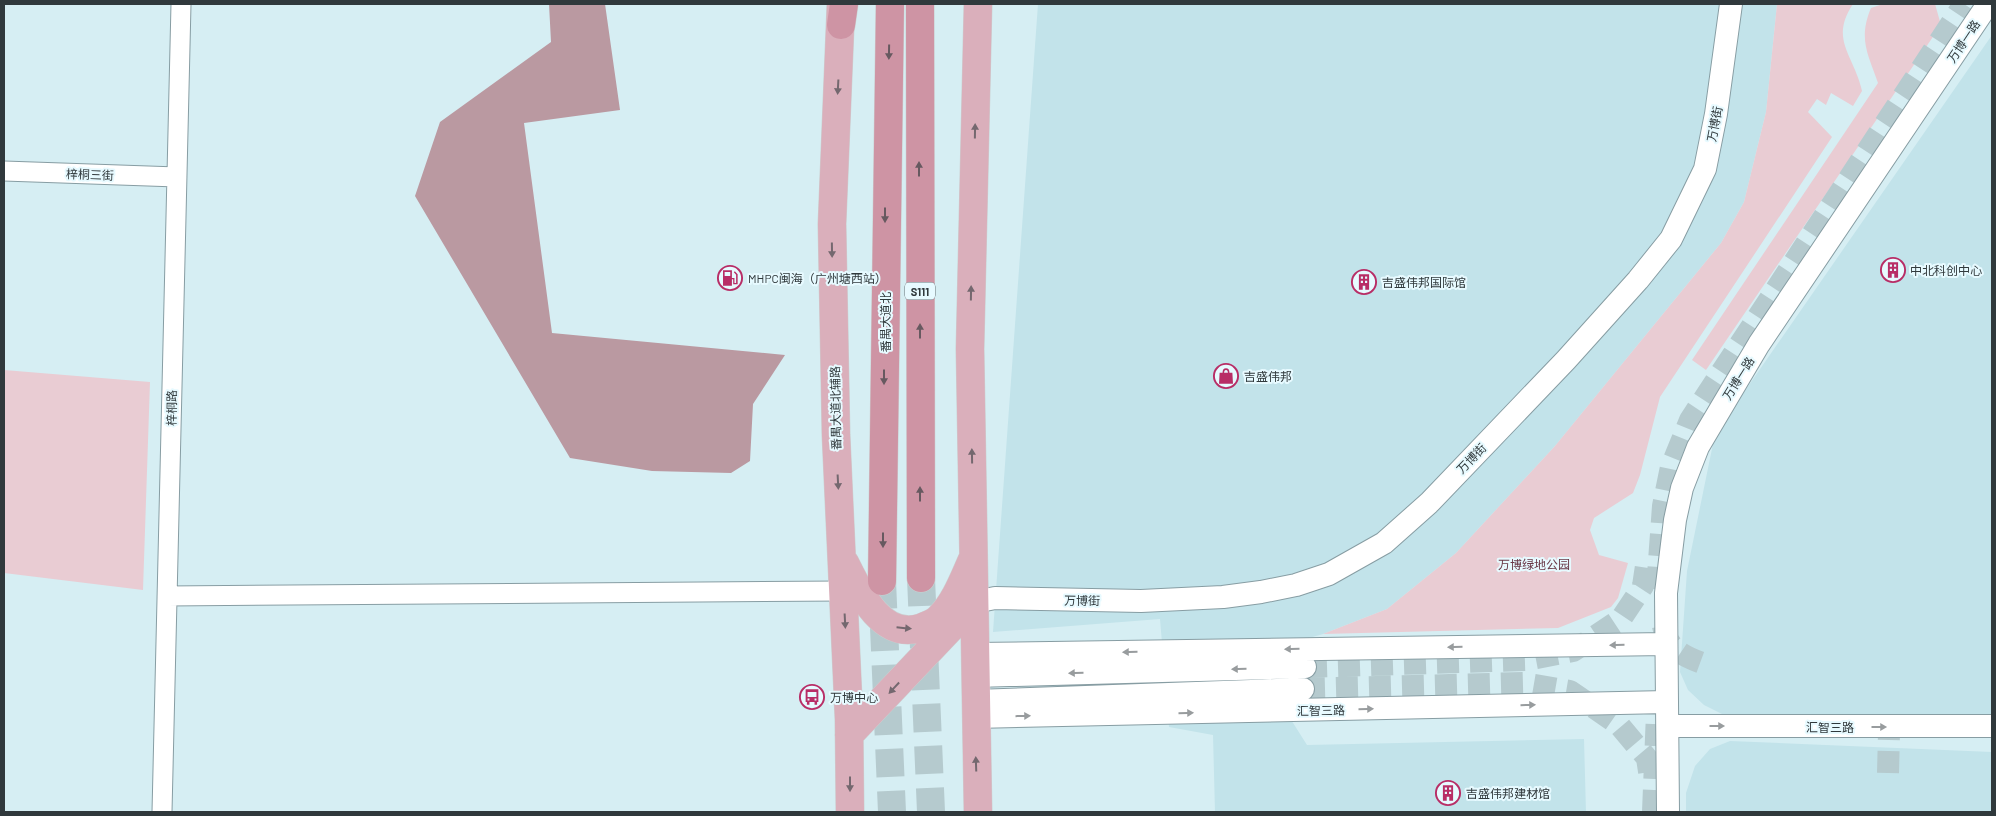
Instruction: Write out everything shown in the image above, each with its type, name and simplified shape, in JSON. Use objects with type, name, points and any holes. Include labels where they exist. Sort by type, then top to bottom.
[{"type":"highway","name":"番禺大道北","points":[[882,581],[890,4]]},
{"type":"highway","name":"S111","points":[[920,4],[920,578]]},
{"type":"main road","points":[[978,4],[970,349],[978,812]]},
{"type":"main road","name":"番禺大道北辅路","points":[[842,11],[832,224],[836,435],[850,735],[850,812]]},
{"type":"main road","points":[[842,555],[857,587],[880,618],[890,626],[914,629],[939,619],[949,607],[974,557]]},
{"type":"main road","points":[[850,735],[975,602]]},
{"type":"street","name":"梓桐路","points":[[162,812],[180,4]]},
{"type":"street","name":"万博街","points":[[975,602],[995,598],[1141,601],[1224,597],[1260,592],[1296,585],[1330,574],[1384,543],[1429,503],[1566,360],[1638,280],[1670,239],[1705,169],[1716,114],[1731,4]]},
{"type":"street","name":"万博一路","points":[[1668,812],[1666,593],[1675,520],[1682,488],[1698,447],[1759,344],[1988,4]]},
{"type":"street","name":"梓桐三街","points":[[4,171],[177,177]]},
{"type":"street","points":[[167,596],[843,591]]},
{"type":"street","points":[[975,687],[1666,644]]},
{"type":"street","points":[[975,687],[1304,678]]},
{"type":"street","name":"汇智三路","points":[[975,687],[1667,702]]},
{"type":"street","name":"汇智三路","points":[[1668,726],[1992,726]]},
{"type":"shaded area","points":[[549,4],[605,4],[620,110],[524,123],[552,333],[785,355],[753,404],[750,461],[731,473],[652,471],[570,458],[415,196],[440,122],[551,42]]},
{"type":"shaded area","points":[[1038,4],[1777,4],[1766,112],[1744,202],[1721,243],[1555,446],[1456,553],[1387,609],[1323,634],[1220,663],[1283,707],[1307,745],[1584,739],[1586,812],[1215,812],[1213,735],[1169,727],[1160,619],[993,632]]},
{"type":"shaded area","points":[[1992,35],[1992,714],[1722,714],[1704,705],[1688,690],[1680,672],[1687,571],[1715,434]]},
{"type":"shaded area","points":[[1730,741],[1992,752],[1992,812],[1686,812],[1686,793],[1695,766],[1710,749]]},
{"type":"green space","name":"万博绿地公园","points":[[1777,4],[1853,4],[1846,17],[1843,38],[1862,91],[1853,106],[1831,93],[1826,105],[1817,99],[1808,112],[1832,137],[1660,397],[1640,475],[1633,493],[1594,518],[1590,530],[1599,555],[1628,563],[1618,598],[1611,607],[1558,628],[1323,634],[1387,609],[1456,553],[1555,446],[1721,243],[1744,202],[1766,112]]},
{"type":"green space","points":[[1883,4],[1935,4],[1941,25],[1706,370],[1692,360],[1878,83],[1868,55],[1865,29],[1871,8]]},
{"type":"green space","points":[[4,370],[150,382],[143,590],[4,573]]},
{"type":"tunnel","points":[[1657,589],[1663,506],[1671,467],[1690,420],[1964,4]]},
{"type":"tunnel","points":[[1305,667],[1526,660],[1573,651],[1621,619],[1643,586],[1647,559]]},
{"type":"tunnel","points":[[921,578],[931,812]]},
{"type":"tunnel","points":[[882,581],[892,812]]},
{"type":"tunnel","points":[[1663,626],[1668,641],[1678,651],[1705,664]]},
{"type":"tunnel","points":[[1303,689],[1523,683],[1570,691],[1619,725],[1647,758],[1650,778]]},
{"type":"tunnel","points":[[1653,812],[1657,713]]},
{"type":"tunnel","points":[[1888,773],[1889,733]]},
{"type":"place","name":"中北科创中心","points":[[1893,270]]},
{"type":"place","name":"MHPC闽海（广州塘西站）","points":[[730,278]]},
{"type":"place","name":"吉盛伟邦国际馆","points":[[1364,282]]},
{"type":"place","name":"吉盛伟邦","points":[[1226,376]]},
{"type":"place","name":"万博中心","points":[[812,697]]},
{"type":"place","name":"吉盛伟邦建材馆","points":[[1448,793]]}]
